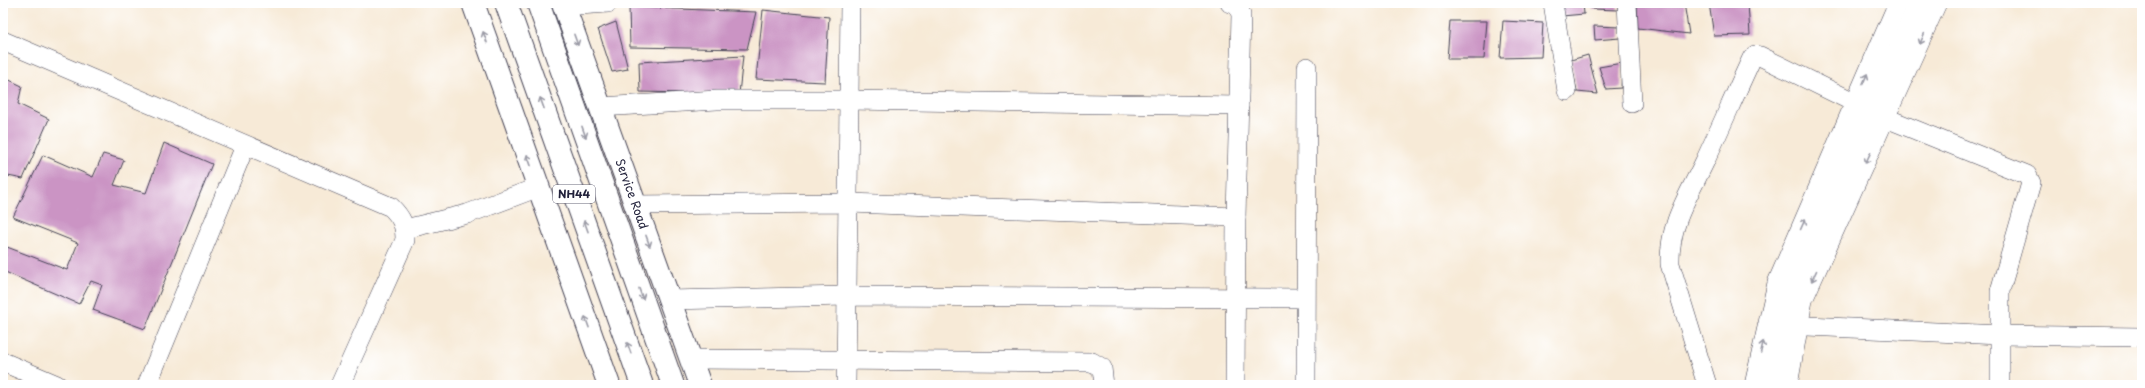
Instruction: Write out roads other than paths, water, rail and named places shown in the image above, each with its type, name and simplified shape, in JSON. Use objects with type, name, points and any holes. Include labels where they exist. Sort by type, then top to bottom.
[{"type":"main road","points":[[473,3],[609,385]]},
{"type":"main road","name":"NH44","points":[[506,3],[642,385]]},
{"type":"main road","name":"NH44","points":[[538,3],[673,385]]},
{"type":"main road","name":"Service Road","points":[[563,4],[700,385]]},
{"type":"street","points":[[563,4],[608,3]]},
{"type":"street","points":[[846,385],[850,3]]},
{"type":"street","points":[[1230,3],[1239,7],[1241,15],[1236,217],[1235,385]]},
{"type":"street","points":[[1553,3],[1567,91]]},
{"type":"street","points":[[1627,3],[1632,103]]},
{"type":"street","points":[[1871,110],[1898,3]]},
{"type":"street","points":[[1771,385],[1791,325],[1803,300],[1871,110],[1918,3]]},
{"type":"street","points":[[1754,385],[1777,283],[1871,110],[1937,3]]},
{"type":"street","points":[[3,41],[391,208],[402,218],[405,229],[405,240],[340,385]]},
{"type":"street","points":[[1707,385],[1670,264],[1670,246],[1674,227],[1681,208],[1695,183],[1752,58],[1755,55],[1760,56],[1871,110],[2027,175],[2030,178],[2031,183],[2001,283],[2000,385]]},
{"type":"street","points":[[1306,385],[1305,298],[1307,67]]},
{"type":"street","points":[[600,107],[717,100],[849,100],[1239,106]]},
{"type":"street","points":[[147,385],[245,146]]},
{"type":"street","points":[[405,229],[467,214],[539,187]]},
{"type":"street","points":[[635,205],[849,203],[1236,217]]},
{"type":"street","points":[[669,300],[847,296],[1236,299],[1305,298]]},
{"type":"street","points":[[1791,325],[2000,335],[2142,336]]},
{"type":"street","points":[[1788,385],[1791,325]]},
{"type":"street","points":[[691,359],[1092,362],[1102,368],[1104,385]]},
{"type":"street","points":[[3,362],[57,385]]}]
